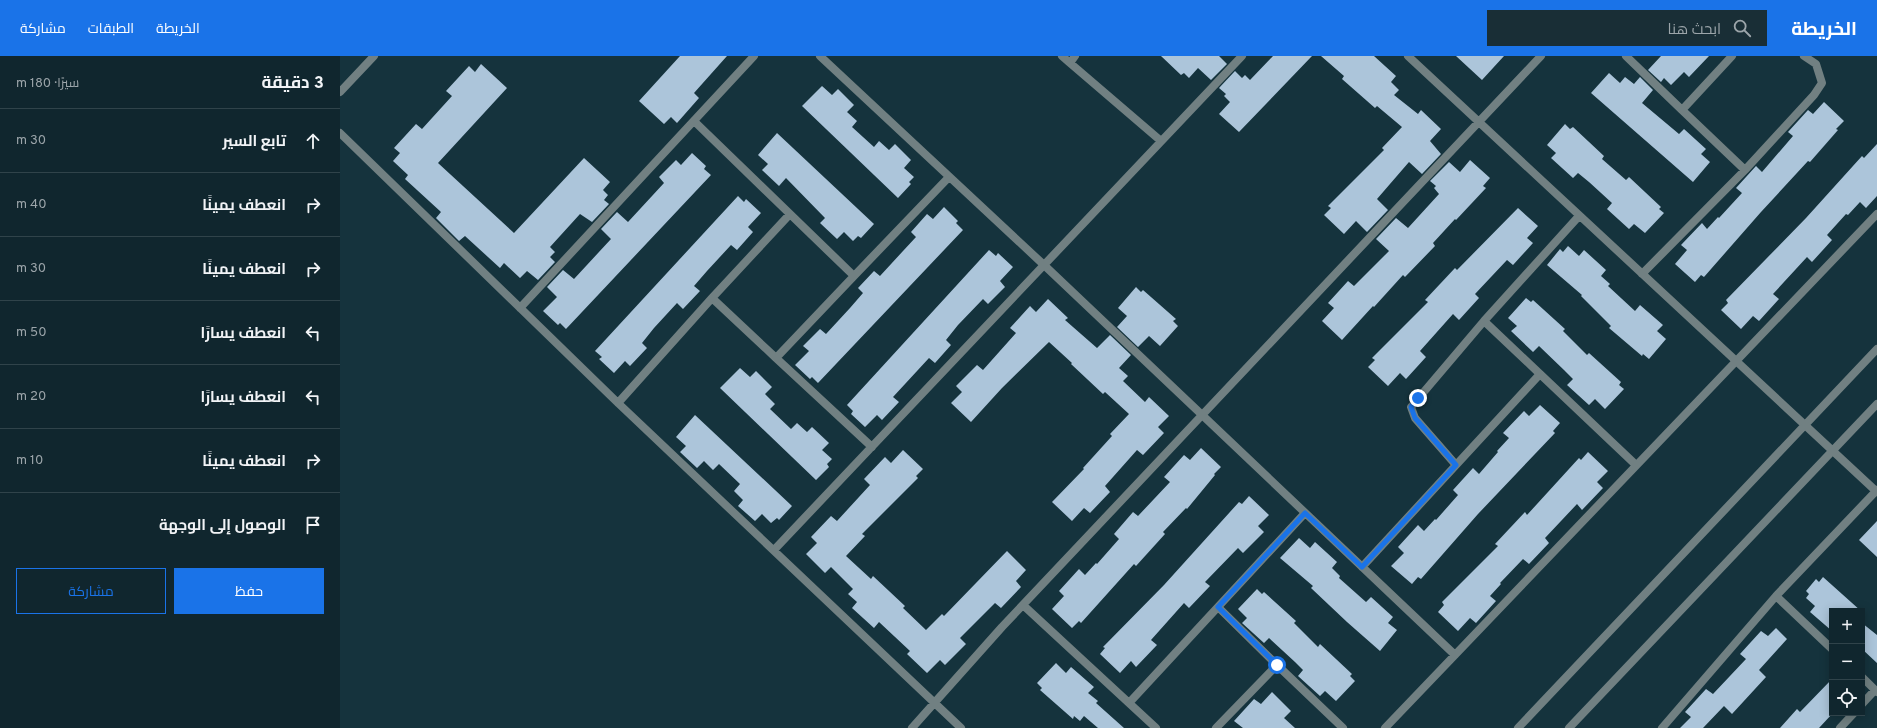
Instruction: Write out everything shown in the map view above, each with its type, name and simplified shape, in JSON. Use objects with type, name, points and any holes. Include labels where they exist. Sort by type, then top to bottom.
[{"type":"street","points":[[340,92],[374,56]]},
{"type":"street","points":[[520,308],[754,56]]},
{"type":"street","points":[[820,56],[1044,265],[1455,655]]},
{"type":"street","points":[[1062,56],[1161,141]]},
{"type":"street","points":[[1070,63],[1075,56]]},
{"type":"street","points":[[774,550],[1242,56]]},
{"type":"street","points":[[1408,56],[1805,427],[1877,491],[1776,596],[1662,728]]},
{"type":"street","points":[[912,728],[1024,605],[1541,56]]},
{"type":"street","points":[[1626,56],[1745,170]]},
{"type":"street","points":[[1682,110],[1732,56]]},
{"type":"street","points":[[1642,274],[1745,170],[1814,96],[1822,83],[1816,64],[1804,56]]},
{"type":"street","points":[[694,121],[854,276]]},
{"type":"street","points":[[340,133],[618,403],[961,728]]},
{"type":"street","points":[[776,358],[949,177]]},
{"type":"street","points":[[618,403],[790,214]]},
{"type":"street","points":[[1385,728],[1877,214]]},
{"type":"street","points":[[1456,465],[1415,418],[1411,407],[1484,321],[1579,216]]},
{"type":"street","points":[[712,298],[872,447]]},
{"type":"street","points":[[1484,321],[1636,465]]},
{"type":"street","points":[[1518,728],[1805,427],[1877,349]]},
{"type":"street","points":[[1362,567],[1540,374]]},
{"type":"street","points":[[1569,728],[1877,404]]},
{"type":"street","points":[[1129,703],[1305,513]]},
{"type":"street","points":[[1776,596],[1829,646]]},
{"type":"street","points":[[1024,605],[1156,728]]},
{"type":"street","points":[[1218,607],[1343,728]]},
{"type":"street","points":[[1216,728],[1277,665]]},
{"type":"street","points":[[1865,680],[1876,691],[1865,701]]},
{"type":"street","points":[[1840,728],[1851,716]]},
{"type":"building","points":[[680,56],[727,56],[694,93],[699,98],[677,123],[671,117],[664,124],[639,101]]},
{"type":"building","points":[[1161,56],[1219,56],[1227,64],[1211,80],[1198,68],[1189,78],[1184,73],[1181,75]]},
{"type":"building","points":[[1273,56],[1312,56],[1239,132],[1219,114],[1230,102],[1224,96],[1226,94],[1219,88],[1235,71],[1242,78],[1245,75],[1250,80]]},
{"type":"building","points":[[1321,56],[1374,56],[1396,76],[1391,82],[1399,90],[1394,95],[1418,114],[1421,110],[1441,129],[1430,141],[1441,154],[1422,174],[1409,162],[1377,199],[1388,210],[1367,232],[1356,221],[1344,234],[1324,215],[1331,208],[1328,206],[1384,150],[1382,148],[1402,127],[1377,106],[1375,108],[1342,79],[1344,76]]},
{"type":"building","points":[[1456,56],[1504,56],[1482,80]]},
{"type":"building","points":[[1661,56],[1709,56],[1689,77],[1684,72],[1671,85],[1664,78],[1661,82],[1648,70]]},
{"type":"building","points":[[481,64],[507,88],[438,163],[514,233],[584,158],[610,182],[603,190],[608,195],[604,200],[609,204],[592,222],[580,214],[550,247],[555,252],[550,257],[555,262],[538,280],[527,271],[520,278],[504,263],[500,268],[465,236],[459,241],[436,218],[441,212],[405,179],[408,175],[393,161],[400,153],[394,148],[416,124],[422,129],[452,96],[446,91],[469,66],[475,72]]},
{"type":"building","points":[[1609,73],[1620,83],[1625,77],[1634,84],[1640,77],[1653,90],[1642,103],[1679,134],[1684,129],[1706,149],[1701,154],[1710,162],[1693,182],[1591,93]]},
{"type":"building","points":[[822,86],[832,95],[838,89],[854,105],[847,112],[857,121],[852,127],[874,147],[879,141],[889,150],[895,144],[911,160],[904,168],[914,177],[909,182],[911,184],[898,198],[802,106]]},
{"type":"building","points":[[1824,102],[1844,121],[1836,129],[1838,130],[1810,162],[1808,161],[1761,212],[1704,277],[1701,275],[1695,282],[1675,264],[1687,250],[1681,245],[1702,223],[1707,229],[1718,217],[1719,218],[1742,193],[1736,188],[1756,166],[1762,172],[1793,136],[1788,132],[1808,110],[1813,114]]},
{"type":"building","points":[[1565,124],[1570,129],[1573,127],[1604,156],[1602,159],[1626,180],[1629,177],[1661,207],[1659,209],[1664,213],[1645,233],[1634,224],[1629,229],[1607,209],[1612,203],[1589,182],[1578,173],[1573,178],[1551,158],[1556,153],[1547,145]]},
{"type":"building","points":[[777,133],[874,224],[861,238],[858,236],[853,241],[844,232],[837,239],[820,223],[825,218],[786,178],[779,186],[762,170],[768,164],[758,155]]},
{"type":"building","points":[[1877,144],[1877,196],[1866,208],[1860,202],[1848,215],[1846,214],[1827,235],[1832,240],[1812,262],[1807,257],[1773,294],[1779,299],[1759,321],[1753,316],[1741,329],[1721,310],[1728,303],[1726,300],[1806,218],[1862,156],[1864,158]]},
{"type":"building","points":[[692,153],[706,166],[704,169],[711,175],[566,329],[560,323],[558,325],[543,311],[557,297],[547,287],[563,270],[574,279],[611,239],[601,229],[617,212],[628,222],[664,183],[659,177],[676,160],[681,165]]},
{"type":"building","points":[[1470,160],[1490,178],[1483,186],[1486,188],[1433,243],[1435,246],[1405,277],[1403,275],[1342,340],[1322,321],[1334,308],[1328,303],[1348,281],[1354,286],[1389,251],[1376,239],[1396,218],[1408,228],[1439,194],[1434,188],[1436,186],[1430,181],[1449,162],[1460,172]]},
{"type":"building","points":[[738,196],[744,202],[746,199],[761,213],[748,227],[753,232],[737,250],[731,245],[694,286],[700,291],[683,309],[677,303],[642,343],[647,348],[630,366],[625,361],[614,373],[599,359],[602,357],[595,351]]},
{"type":"building","points":[[944,207],[958,221],[956,223],[963,230],[818,383],[812,377],[810,379],[795,365],[809,351],[803,346],[820,329],[826,334],[863,293],[858,288],[874,271],[880,276],[916,237],[911,232],[927,214],[933,219]]},
{"type":"building","points":[[1518,208],[1538,226],[1527,238],[1533,243],[1513,265],[1507,260],[1475,294],[1479,298],[1459,320],[1453,314],[1420,351],[1426,357],[1406,379],[1400,373],[1388,386],[1368,367],[1375,360],[1372,358],[1428,302],[1425,300],[1455,268],[1457,270]]},
{"type":"building","points":[[1568,246],[1579,256],[1584,250],[1606,270],[1601,276],[1610,284],[1608,286],[1635,311],[1640,305],[1663,325],[1657,331],[1666,339],[1649,359],[1643,354],[1642,356],[1609,328],[1611,326],[1581,296],[1582,295],[1547,265],[1560,249],[1563,252]]},
{"type":"building","points":[[989,250],[996,256],[998,253],[1013,267],[1000,281],[1005,287],[988,304],[983,299],[958,325],[946,340],[951,345],[935,363],[929,358],[893,397],[899,402],[882,420],[877,415],[865,427],[851,414],[853,411],[847,405]]},
{"type":"building","points":[[1136,287],[1141,292],[1143,290],[1176,319],[1173,321],[1178,326],[1160,346],[1149,336],[1138,347],[1117,327],[1127,316],[1118,308]]},
{"type":"building","points":[[1526,298],[1531,302],[1533,300],[1565,329],[1563,331],[1587,355],[1589,353],[1621,382],[1619,385],[1624,389],[1605,409],[1595,399],[1589,405],[1567,385],[1573,379],[1539,346],[1533,352],[1511,331],[1517,326],[1508,318]]},
{"type":"building","points":[[1048,299],[1068,318],[1065,320],[1097,348],[1110,335],[1131,355],[1119,368],[1128,376],[1123,381],[1145,402],[1149,397],[1169,416],[1158,427],[1164,433],[1143,455],[1137,450],[1105,486],[1110,492],[1090,513],[1084,508],[1072,521],[1052,502],[1084,469],[1083,468],[1112,436],[1110,434],[1129,414],[1105,392],[1103,394],[1049,342],[1002,388],[971,422],[951,403],[962,392],[956,386],[977,365],[983,370],[1016,333],[1010,328],[1030,306],[1036,312]]},
{"type":"building","points":[[740,368],[750,377],[756,371],[772,387],[765,394],[775,404],[770,409],[791,429],[797,423],[807,432],[812,427],[829,443],[822,450],[832,459],[827,464],[829,467],[816,480],[720,388]]},
{"type":"building","points":[[1540,405],[1560,423],[1553,431],[1555,433],[1478,514],[1421,579],[1418,577],[1412,584],[1391,566],[1404,553],[1398,547],[1418,525],[1424,531],[1435,519],[1436,520],[1458,495],[1453,490],[1473,468],[1479,474],[1509,438],[1503,433],[1524,411],[1529,416]]},
{"type":"building","points":[[695,415],[792,506],[779,520],[777,518],[771,523],[762,514],[755,521],[738,506],[743,500],[734,491],[740,484],[719,464],[713,470],[704,461],[697,468],[680,452],[686,446],[676,437]]},
{"type":"building","points":[[1201,448],[1221,467],[1187,509],[1186,508],[1163,532],[1165,534],[1136,566],[1134,564],[1081,623],[1079,621],[1072,628],[1052,609],[1064,596],[1059,591],[1079,569],[1085,575],[1096,563],[1097,564],[1119,539],[1114,534],[1133,512],[1138,516],[1170,482],[1164,477],[1184,455],[1190,460]]},
{"type":"building","points":[[903,450],[923,469],[916,476],[918,478],[862,534],[865,536],[846,556],[871,579],[873,576],[905,606],[903,608],[926,630],[942,614],[944,616],[1007,551],[1026,570],[1016,581],[1021,587],[1001,608],[995,603],[960,638],[966,644],[945,665],[940,660],[927,673],[907,654],[910,651],[879,622],[874,628],[852,608],[857,602],[848,594],[853,589],[831,567],[825,573],[806,554],[817,543],[811,537],[831,516],[837,521],[870,485],[864,479],[885,457],[891,463]]},
{"type":"building","points":[[1588,452],[1608,471],[1597,482],[1603,488],[1582,510],[1577,504],[1545,538],[1549,543],[1529,564],[1523,559],[1500,583],[1501,584],[1490,596],[1496,601],[1476,623],[1470,618],[1458,631],[1438,612],[1444,605],[1442,602],[1498,546],[1495,544],[1525,512],[1527,515],[1579,458],[1581,460]]},
{"type":"building","points":[[1249,496],[1269,515],[1258,526],[1264,532],[1243,553],[1238,548],[1205,582],[1210,586],[1189,608],[1184,603],[1151,640],[1157,645],[1136,667],[1131,661],[1120,673],[1100,654],[1105,648],[1103,647],[1164,585],[1239,502],[1242,504]]},
{"type":"building","points":[[1877,521],[1877,557],[1859,540]]},
{"type":"building","points":[[1299,538],[1310,548],[1315,542],[1337,562],[1332,568],[1340,576],[1339,578],[1366,602],[1371,597],[1393,617],[1388,623],[1397,630],[1380,651],[1311,588],[1313,586],[1280,558]]},
{"type":"building","points":[[1823,577],[1858,608],[1829,608],[1829,628],[1810,612],[1815,606],[1806,598],[1809,594],[1806,591],[1816,579],[1819,582]]},
{"type":"building","points":[[1257,589],[1262,594],[1264,592],[1296,621],[1294,623],[1318,647],[1320,644],[1352,674],[1350,676],[1355,681],[1336,701],[1325,691],[1320,696],[1298,676],[1303,670],[1295,662],[1269,638],[1264,643],[1242,623],[1247,618],[1238,609]]},
{"type":"building","points":[[1865,625],[1877,635],[1877,663],[1865,652]]},
{"type":"building","points":[[1776,628],[1787,639],[1759,670],[1766,677],[1732,714],[1724,706],[1703,728],[1680,728],[1691,717],[1685,712],[1706,689],[1713,694],[1746,659],[1740,654],[1761,631],[1768,636]]},
{"type":"building","points":[[1056,663],[1066,673],[1071,667],[1094,687],[1088,693],[1098,701],[1096,703],[1124,728],[1098,728],[1084,716],[1080,721],[1074,716],[1073,719],[1040,690],[1042,688],[1037,683]]},
{"type":"building","points":[[1829,682],[1830,716],[1819,728],[1780,728],[1797,709],[1800,712]]},
{"type":"building","points":[[1272,692],[1291,711],[1284,718],[1295,728],[1243,728],[1234,721],[1254,699],[1261,704]]},
{"type":"route","points":[[1277,665],[1218,607],[1305,513],[1362,567],[1456,465],[1415,418],[1411,407],[1418,398]]}]
